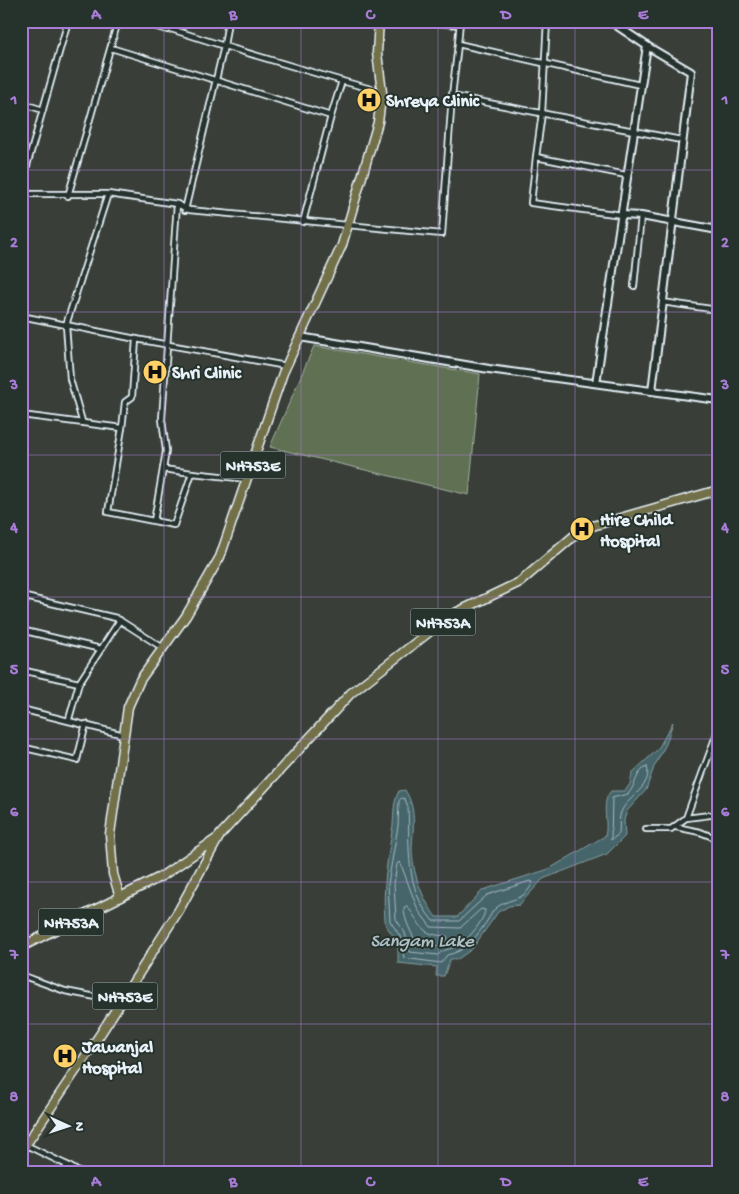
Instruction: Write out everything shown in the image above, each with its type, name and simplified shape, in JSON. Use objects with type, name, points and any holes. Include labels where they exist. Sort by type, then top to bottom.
[{"type":"highway","name":"NH753E","points":[[120,897],[113,874],[110,834],[128,707],[140,680],[186,616],[220,557],[286,366],[342,245],[378,122],[382,92],[377,53],[379,21]]},
{"type":"highway","name":"NH753A","points":[[21,947],[162,876],[220,835],[351,694],[451,615],[520,582],[582,529],[718,490]]},
{"type":"highway","name":"NH753E","points":[[24,1148],[119,1006],[179,910],[220,835]]},
{"type":"street","points":[[21,187],[68,21]]},
{"type":"street","points":[[68,196],[118,21]]},
{"type":"street","points":[[137,21],[168,30],[172,29],[382,92]]},
{"type":"street","points":[[172,29],[173,21]]},
{"type":"street","points":[[185,210],[224,46],[228,21]]},
{"type":"street","points":[[21,194],[68,196],[108,194],[177,204],[185,210],[347,227],[442,234],[452,96],[460,23],[415,21]]},
{"type":"street","points":[[525,21],[547,23],[542,113],[531,203],[641,216],[718,230]]},
{"type":"street","points":[[610,21],[691,72],[652,391]]},
{"type":"street","points":[[458,44],[640,86]]},
{"type":"street","points":[[596,383],[647,46]]},
{"type":"street","points":[[111,48],[331,116]]},
{"type":"street","points":[[303,222],[342,81]]},
{"type":"street","points":[[452,96],[682,140]]},
{"type":"street","points":[[21,103],[43,110]]},
{"type":"street","points":[[536,158],[626,175]]},
{"type":"street","points":[[82,421],[70,379],[66,325],[108,194]]},
{"type":"street","points":[[154,521],[166,451],[162,419],[177,204]]},
{"type":"street","points":[[634,286],[641,216]]},
{"type":"street","points":[[662,302],[718,310]]},
{"type":"street","points":[[21,316],[286,366]]},
{"type":"street","points":[[300,337],[489,368],[718,400]]},
{"type":"street","points":[[136,339],[132,397],[125,402],[108,512],[174,525],[192,473]]},
{"type":"street","points":[[21,415],[82,421],[122,428]]},
{"type":"street","points":[[163,469],[248,480]]},
{"type":"street","points":[[21,618],[24,596],[120,620],[163,648]]},
{"type":"street","points":[[70,720],[79,683],[120,620]]},
{"type":"street","points":[[21,630],[101,649]]},
{"type":"street","points":[[21,670],[79,683]]},
{"type":"street","points":[[21,709],[124,734]]},
{"type":"street","points":[[21,747],[77,760],[86,724]]},
{"type":"street","points":[[676,827],[686,818],[718,730]]},
{"type":"street","points":[[686,818],[718,814]]},
{"type":"street","points":[[646,829],[676,827],[700,832],[718,839]]},
{"type":"street","points":[[21,975],[66,991],[96,997],[119,1006]]},
{"type":"street","points":[[24,1148],[67,1165],[80,1173]]},
{"type":"street","points":[[63,1173],[67,1165]]},
{"type":"green space","points":[[314,346],[480,374],[469,495],[270,447]]},
{"type":"water","name":"Sangam Lake","points":[[673,722],[666,744],[654,767],[646,790],[627,811],[624,820],[625,836],[607,854],[543,879],[519,905],[509,906],[498,912],[472,949],[458,959],[450,959],[444,976],[436,976],[437,967],[398,963],[397,943],[385,920],[384,896],[394,808],[399,791],[405,790],[413,811],[412,857],[416,875],[426,902],[436,917],[457,917],[483,890],[549,869],[605,836],[605,807],[608,796],[611,791],[625,791],[630,784],[632,773],[658,749]]},
{"type":"place","name":"Shreya Clinic","points":[[369,100]]},
{"type":"place","name":"Shri Clinic","points":[[155,372]]},
{"type":"place","name":"Hire Child Hospital","points":[[582,529]]},
{"type":"place","name":"Jawanjal Hospital","points":[[65,1056]]}]
